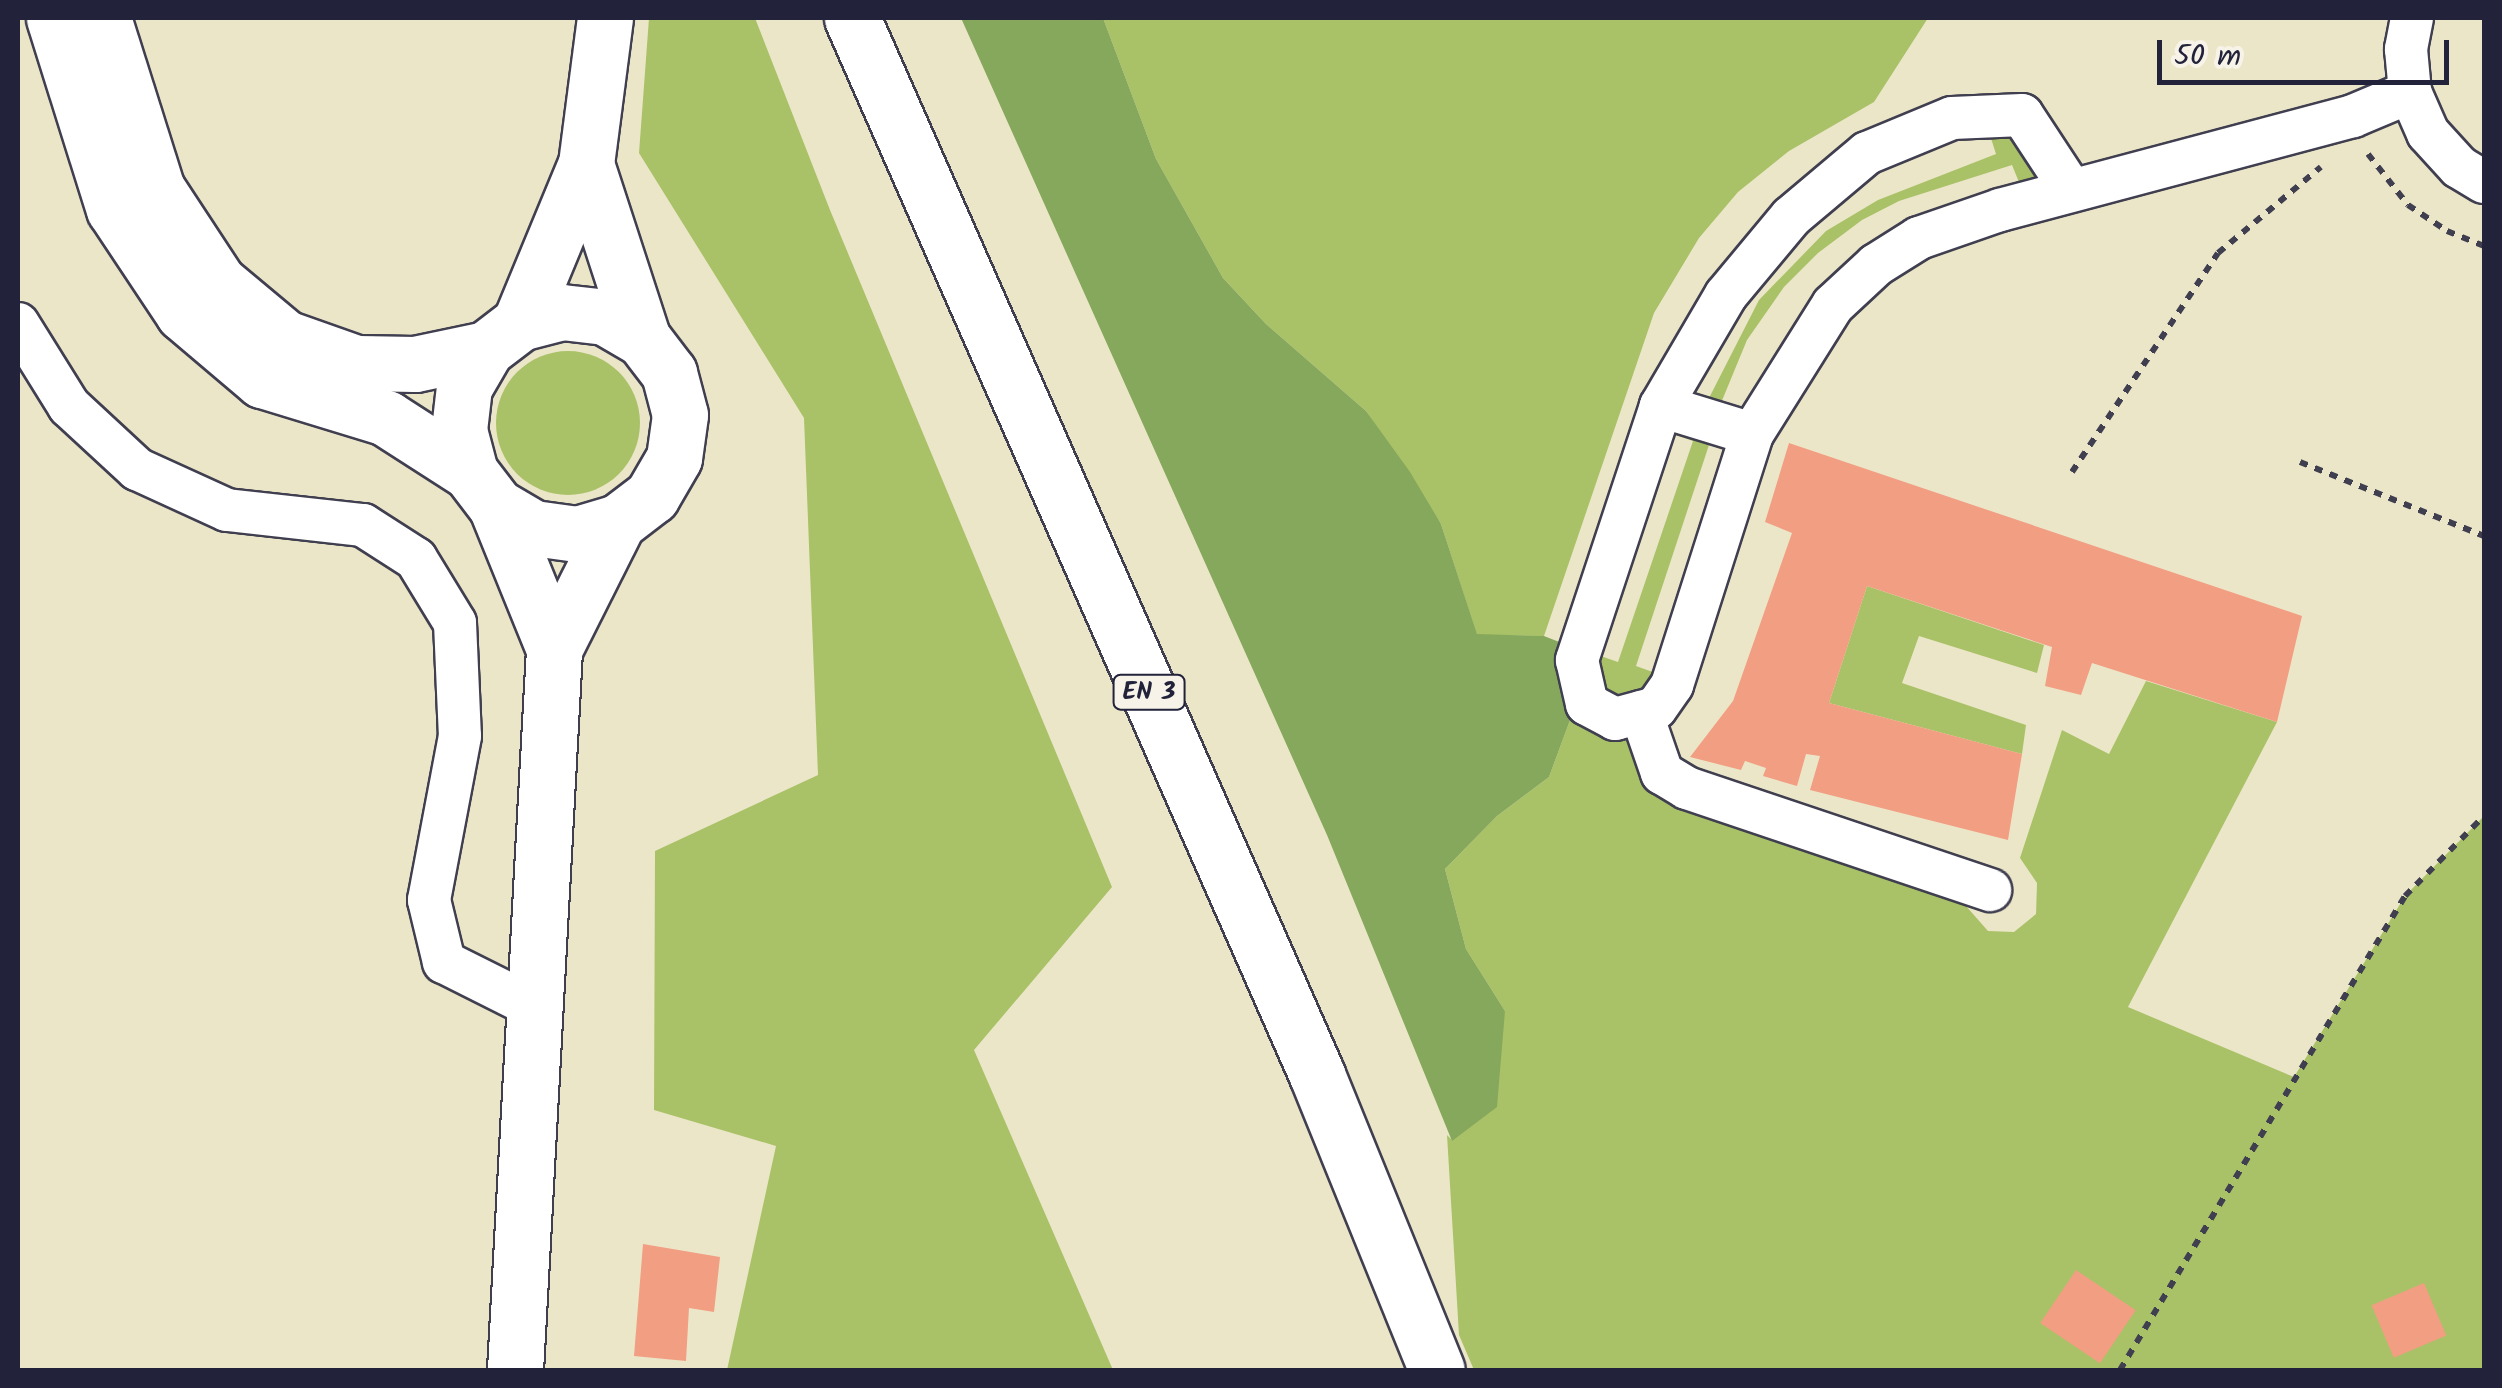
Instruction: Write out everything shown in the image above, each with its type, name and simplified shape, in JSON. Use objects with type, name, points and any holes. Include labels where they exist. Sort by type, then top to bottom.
[{"type":"main road","points":[[54,18],[114,209],[182,313],[262,380],[386,418],[534,528],[576,534],[618,522],[652,496],[674,458],[680,415],[669,373],[642,339],[586,164]]},
{"type":"main road","points":[[104,18],[157,189],[218,282],[285,338],[356,363],[415,364],[562,312],[605,317],[642,339]]},
{"type":"main road","points":[[554,649],[459,430],[464,386],[503,336],[586,164],[605,18]]},
{"type":"main road","name":"EN 3","points":[[852,18],[1317,1075],[1437,1370]]},
{"type":"main road","points":[[515,1370],[554,649],[618,522]]},
{"type":"street","points":[[2412,18],[2406,49],[2410,92],[2428,133],[2458,167],[2484,182]]},
{"type":"street","points":[[2070,188],[2022,115],[1952,118],[1867,153],[1792,216],[1726,295],[1661,406],[1577,660],[1587,704],[1614,719],[1656,708],[1672,686],[1752,434],[1833,305],[1876,265],[1919,238],[2070,188],[2356,124],[2410,92]]},
{"type":"street","points":[[18,324],[70,406],[137,469],[227,510],[362,525],[416,559],[456,623],[460,736],[429,900],[444,962],[534,1007]]},
{"type":"street","points":[[1661,406],[1752,434]]},
{"type":"street","points":[[1640,712],[1662,773],[1688,788],[1990,890]]},
{"type":"path","points":[[2072,472],[2218,253],[2356,124],[2368,156],[2408,204],[2447,231],[2484,246]]},
{"type":"path","points":[[2300,462],[2484,536]]},
{"type":"path","points":[[2120,1370],[2405,896],[2484,816]]},
{"type":"green space","points":[[649,18],[755,18],[830,210],[1112,887],[974,1050],[1113,1370],[727,1370],[776,1146],[654,1110],[655,851],[818,775],[804,418],[639,153]]},
{"type":"green space","points":[[961,18],[1103,18],[1156,159],[1223,278],[1266,324],[1366,411],[1410,472],[1441,524],[1477,634],[1544,636],[1567,645],[1576,704],[1549,777],[1497,816],[1445,869],[1466,949],[1505,1011],[1497,1107],[1452,1141],[1327,835]]},
{"type":"green space","points":[[1103,18],[1928,18],[1874,102],[1789,151],[1738,192],[1699,238],[1654,313],[1544,636],[1477,635],[1441,524],[1366,411],[1266,324],[1223,278],[1156,159]]},
{"type":"green space","points":[[1988,129],[2016,136],[2040,173],[2035,184],[2023,192],[2012,165],[1899,201],[1862,220],[1818,253],[1784,287],[1747,340],[1721,403],[1681,390],[1709,398],[1759,300],[1826,231],[1878,200],[1996,154]]},
{"type":"green space","points":[[568,351],[596,356],[619,372],[635,395],[640,423],[635,451],[619,474],[596,490],[568,495],[540,490],[517,474],[501,451],[496,423],[501,395],[517,372],[540,356]]},
{"type":"green space","points":[[1671,421],[1736,440],[1731,451],[1709,445],[1636,666],[1661,675],[1646,696],[1612,698],[1601,688],[1592,653],[1618,662],[1693,441],[1667,432]]},
{"type":"green space","points":[[1867,586],[2044,645],[2037,673],[1919,636],[1902,683],[2026,725],[2022,754],[1829,703]]},
{"type":"green space","points":[[2146,681],[2277,722],[2128,1007],[2294,1077],[2405,896],[2484,816],[2484,1370],[1474,1370],[1459,1335],[1447,1135],[1452,1140],[1505,1011],[1466,949],[1445,869],[1497,816],[1549,777],[1576,704],[1634,730],[1654,786],[1951,889],[1988,931],[2014,932],[2036,914],[2037,883],[2020,858],[2062,730],[2109,754]]},
{"type":"building","points":[[1789,443],[2302,616],[2277,722],[2092,663],[2081,695],[2045,686],[2052,647],[1867,586],[1829,703],[2022,754],[2008,840],[1810,790],[1820,756],[1806,754],[1797,786],[1763,776],[1766,768],[1745,761],[1741,770],[1690,757],[1733,701],[1792,533],[1765,522]]},
{"type":"building","points":[[643,1244],[720,1257],[714,1312],[689,1308],[686,1361],[634,1356]]},
{"type":"building","points":[[2076,1270],[2136,1310],[2100,1363],[2040,1323]]},
{"type":"building","points":[[2424,1283],[2446,1335],[2394,1358],[2372,1305]]}]
